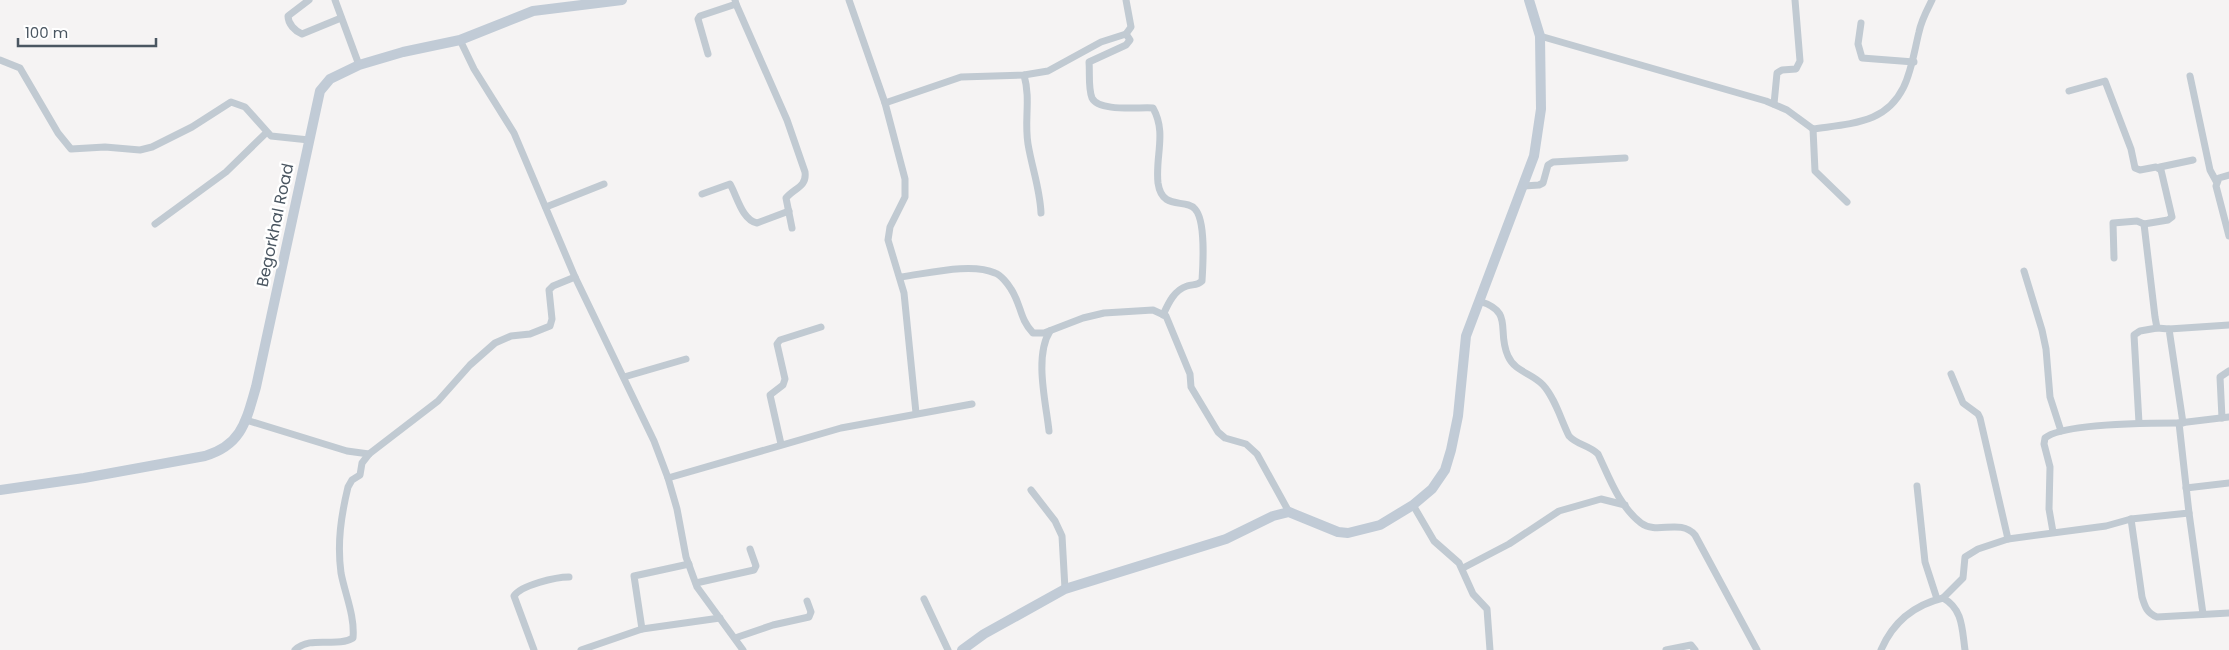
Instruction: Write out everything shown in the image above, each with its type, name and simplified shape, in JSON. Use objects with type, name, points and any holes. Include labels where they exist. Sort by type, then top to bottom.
[{"type":"street","points":[[309,0],[288,16],[288,21],[297,32],[302,34],[341,18]]},
{"type":"street","points":[[335,0],[359,64]]},
{"type":"street","points":[[532,0],[533,11]]},
{"type":"street","name":"Begorkhal Road","points":[[0,490],[84,478],[206,456],[222,451],[231,444],[246,420],[256,387],[309,140],[324,84],[359,64],[403,52],[460,40],[533,11],[622,0]]},
{"type":"street","points":[[849,0],[885,103],[906,189],[888,235],[905,302],[916,414]]},
{"type":"street","points":[[885,103],[961,77],[1024,75],[1059,67],[1101,42],[1126,34],[1131,27],[1126,0]]},
{"type":"street","points":[[900,277],[976,268],[997,273],[1014,295],[1020,307],[1023,322],[1033,333],[1050,330],[1083,318],[1104,313],[1153,310],[1163,315],[1172,327],[1190,374],[1191,386],[1218,432],[1221,436],[1239,441],[1252,448],[1261,460],[1288,512],[1338,532],[1348,533],[1380,524],[1413,505],[1432,488],[1445,470],[1452,450],[1458,416],[1463,348],[1534,156],[1541,109],[1540,36],[1529,0]]},
{"type":"street","points":[[1774,104],[1777,73],[1782,70],[1796,69],[1800,61],[1795,0]]},
{"type":"street","points":[[1540,36],[1774,104],[1787,110],[1813,129],[1855,123],[1875,116],[1893,102],[1907,83],[1914,62],[1919,30],[1932,0]]},
{"type":"street","points":[[708,54],[698,19],[700,16],[735,2],[787,120],[805,172],[806,178],[803,184],[786,198],[792,228]]},
{"type":"street","points":[[1861,23],[1858,50],[1862,58],[1914,62]]},
{"type":"street","points":[[1126,34],[1130,40],[1126,46],[1089,62],[1092,98],[1098,105],[1112,108],[1153,108],[1161,128],[1158,183],[1168,200],[1173,204],[1191,206],[1196,209],[1200,219],[1203,253],[1202,281],[1198,285],[1186,286],[1173,295],[1163,315]]},
{"type":"street","points":[[460,40],[474,69],[514,133],[575,277],[654,441],[668,478],[689,564],[696,583],[743,650]]},
{"type":"street","points":[[0,60],[20,68],[58,133],[71,149],[105,147],[140,150],[152,147],[192,127],[231,102],[245,106],[266,133],[278,138],[309,140]]},
{"type":"street","points":[[1024,75],[1029,94],[1028,146],[1037,179],[1042,213]]},
{"type":"street","points":[[2190,76],[2210,170],[2216,181],[2219,203],[2229,236]]},
{"type":"street","points":[[2069,91],[2105,81],[2131,149],[2135,168],[2140,170],[2193,160]]},
{"type":"street","points":[[1813,129],[1815,171],[1847,202]]},
{"type":"street","points":[[155,224],[226,172],[266,133]]},
{"type":"street","points":[[1523,186],[1541,184],[1548,165],[1553,162],[1625,158]]},
{"type":"street","points":[[2114,258],[2113,223],[2137,221],[2144,224],[2168,220],[2172,216],[2160,167]]},
{"type":"street","points":[[2216,181],[2229,175]]},
{"type":"street","points":[[546,207],[604,184]]},
{"type":"street","points":[[702,194],[730,184],[746,216],[752,222],[757,223],[789,211]]},
{"type":"street","points":[[2144,224],[2158,328]]},
{"type":"street","points":[[2024,271],[2042,330],[2046,349],[2050,397],[2060,431]]},
{"type":"street","points":[[295,650],[311,643],[347,641],[353,638],[348,598],[342,573],[339,536],[348,487],[352,480],[360,475],[362,463],[369,454],[438,401],[470,365],[495,344],[511,336],[530,334],[550,326],[552,320],[549,290],[553,286],[575,277]]},
{"type":"street","points":[[1479,301],[1492,305],[1500,313],[1507,355],[1513,365],[1541,383],[1547,390],[1569,436],[1574,442],[1593,449],[1598,454],[1625,505],[1641,523],[1651,527],[1683,526],[1690,529],[1757,650]]},
{"type":"street","points":[[2139,423],[2133,338],[2136,332],[2158,328],[2229,325]]},
{"type":"street","points":[[781,444],[770,395],[783,385],[785,379],[777,344],[780,340],[821,327]]},
{"type":"street","points":[[2169,329],[2181,423],[2186,488],[2203,614]]},
{"type":"street","points":[[1050,330],[1043,341],[1043,377],[1050,432]]},
{"type":"street","points":[[624,377],[686,359]]},
{"type":"street","points":[[2053,532],[2049,509],[2050,468],[2044,444],[2049,435],[2060,431],[2139,423],[2181,423],[2225,417],[2220,377],[2222,374],[2229,372]]},
{"type":"street","points":[[1951,374],[1963,403],[1978,414],[1980,418],[2008,539]]},
{"type":"street","points":[[668,478],[841,428],[972,404]]},
{"type":"street","points":[[246,420],[346,451],[369,454]]},
{"type":"street","points":[[2186,488],[2229,483]]},
{"type":"street","points":[[1917,486],[1925,562],[1940,599],[1952,603],[1960,616],[1965,650]]},
{"type":"street","points":[[1031,490],[1055,521],[1062,536],[1065,589]]},
{"type":"street","points":[[1463,568],[1509,544],[1559,511],[1601,499],[1625,505]]},
{"type":"street","points":[[1413,505],[1434,541],[1463,568],[1473,594],[1488,609],[1490,650]]},
{"type":"street","points":[[962,650],[984,634],[1065,589],[1226,539],[1259,522],[1288,512]]},
{"type":"street","points":[[1881,650],[1885,640],[1904,616],[1916,608],[1940,599],[1962,578],[1966,557],[1978,549],[2008,539],[2106,526],[2131,519],[2189,513]]},
{"type":"street","points":[[2131,519],[2142,598],[2147,610],[2157,617],[2229,613]]},
{"type":"street","points":[[696,583],[754,570],[756,566],[750,549]]},
{"type":"street","points":[[642,629],[634,576],[689,564]]},
{"type":"street","points":[[534,650],[514,596],[523,588],[561,577],[569,577]]},
{"type":"street","points":[[924,599],[948,650]]},
{"type":"street","points":[[735,638],[773,625],[810,617],[811,612],[807,601]]},
{"type":"street","points":[[581,650],[642,629],[720,618]]},
{"type":"street","points":[[1666,650],[1691,645],[1695,650]]}]
